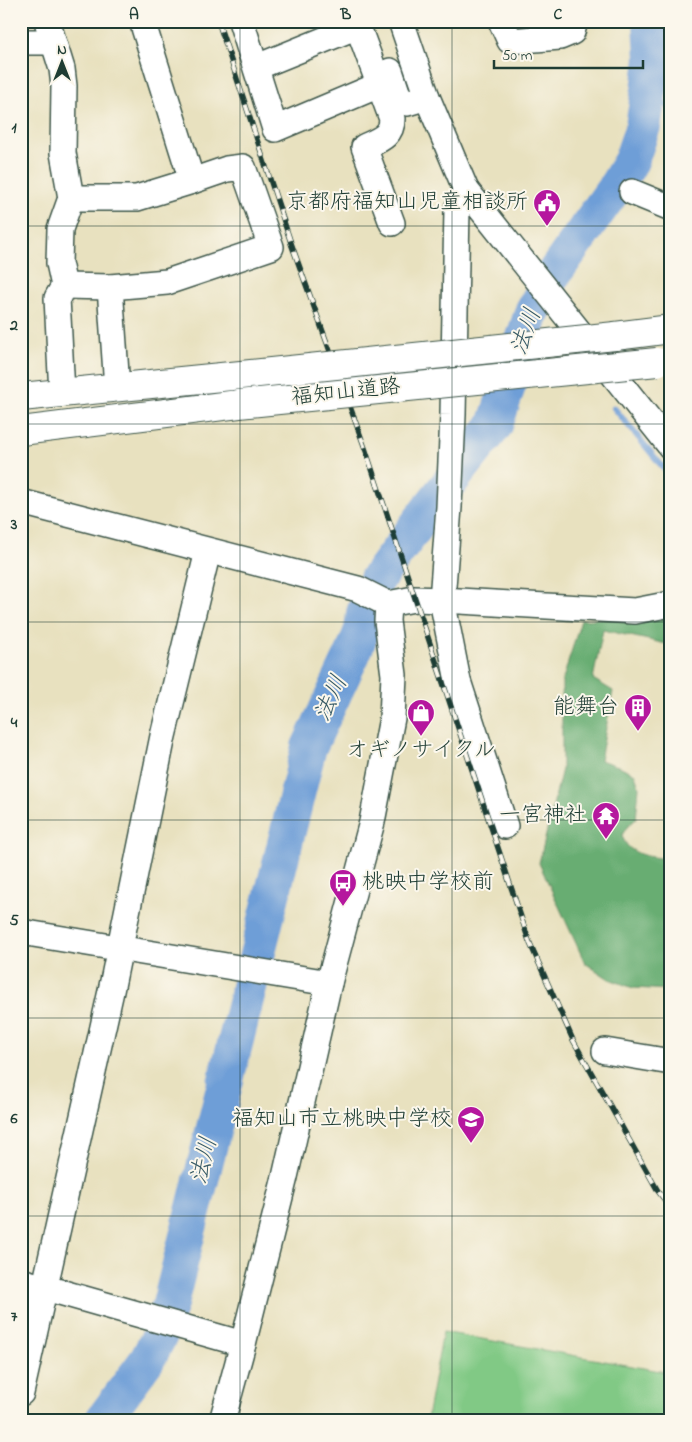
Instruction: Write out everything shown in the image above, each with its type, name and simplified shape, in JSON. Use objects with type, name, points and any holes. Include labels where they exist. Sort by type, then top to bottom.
[{"type":"highway","points":[[627,334],[671,326]]},
{"type":"highway","name":"福知山道路","points":[[21,396],[117,388],[671,329]]},
{"type":"highway","name":"福知山道路","points":[[21,432],[239,404],[664,361]]},
{"type":"street","points":[[142,21],[192,181]]},
{"type":"street","points":[[241,21],[276,129],[379,85]]},
{"type":"street","points":[[401,21],[427,97],[466,190],[671,447]]},
{"type":"street","points":[[501,21],[510,41],[560,37],[572,32],[575,21]]},
{"type":"street","points":[[257,67],[359,24]]},
{"type":"street","points":[[359,24],[402,100],[406,103],[427,97]]},
{"type":"street","points":[[359,24],[361,35],[392,119],[392,127],[389,134],[364,147],[392,223]]},
{"type":"street","points":[[21,42],[50,31],[62,69],[64,86],[63,153],[71,198],[60,229],[59,263],[64,286],[57,298],[62,393]]},
{"type":"street","points":[[64,286],[110,287],[167,282],[271,247],[243,167],[227,169],[137,198],[71,198]]},
{"type":"street","points":[[466,190],[457,209],[456,322],[451,469],[442,600],[458,682],[504,826]]},
{"type":"street","points":[[632,192],[671,208]]},
{"type":"street","points":[[110,287],[117,388]]},
{"type":"street","points":[[21,502],[358,589],[384,603],[414,599],[634,611],[671,604]]},
{"type":"street","points":[[21,1393],[119,948],[163,736],[208,551]]},
{"type":"street","points":[[222,1421],[285,1177],[329,983],[372,822],[392,718],[394,674],[384,603]]},
{"type":"street","points":[[21,932],[329,983]]},
{"type":"street","points":[[605,1051],[671,1062]]},
{"type":"street","points":[[21,1281],[243,1344]]},
{"type":"green space","points":[[671,613],[671,645],[603,630],[593,679],[613,691],[600,760],[635,774],[639,787],[636,819],[627,827],[622,835],[625,842],[635,852],[671,860],[671,990],[633,988],[609,979],[585,963],[539,863],[562,769],[562,682],[581,620]]},
{"type":"green space","points":[[443,1332],[671,1373],[671,1421],[403,1421],[404,1418],[427,1418]]},
{"type":"waterway","name":"法川","points":[[102,1421],[147,1360],[160,1335],[170,1304],[309,747],[354,651],[362,630],[364,613],[377,579],[431,506],[495,425],[533,310],[552,276],[616,186],[631,161],[643,126],[649,90],[653,60],[651,21]]},
{"type":"waterway","points":[[649,90],[671,109]]},
{"type":"waterway","name":"法川","points":[[533,310],[538,314]]},
{"type":"waterway","points":[[614,408],[671,477]]},
{"type":"railway","points":[[218,21],[291,243],[366,451],[529,941],[573,1040],[658,1191],[671,1208]]},
{"type":"place","name":"京都府福知山児童相談所","points":[[547,227]]},
{"type":"place","name":"能舞台","points":[[638,732]]},
{"type":"place","name":"オギノサイクル","points":[[421,737]]},
{"type":"place","name":"一宮神社","points":[[606,840]]},
{"type":"place","name":"桃映中学校前","points":[[343,907]]},
{"type":"place","name":"福知山市立桃映中学校","points":[[471,1144]]}]
